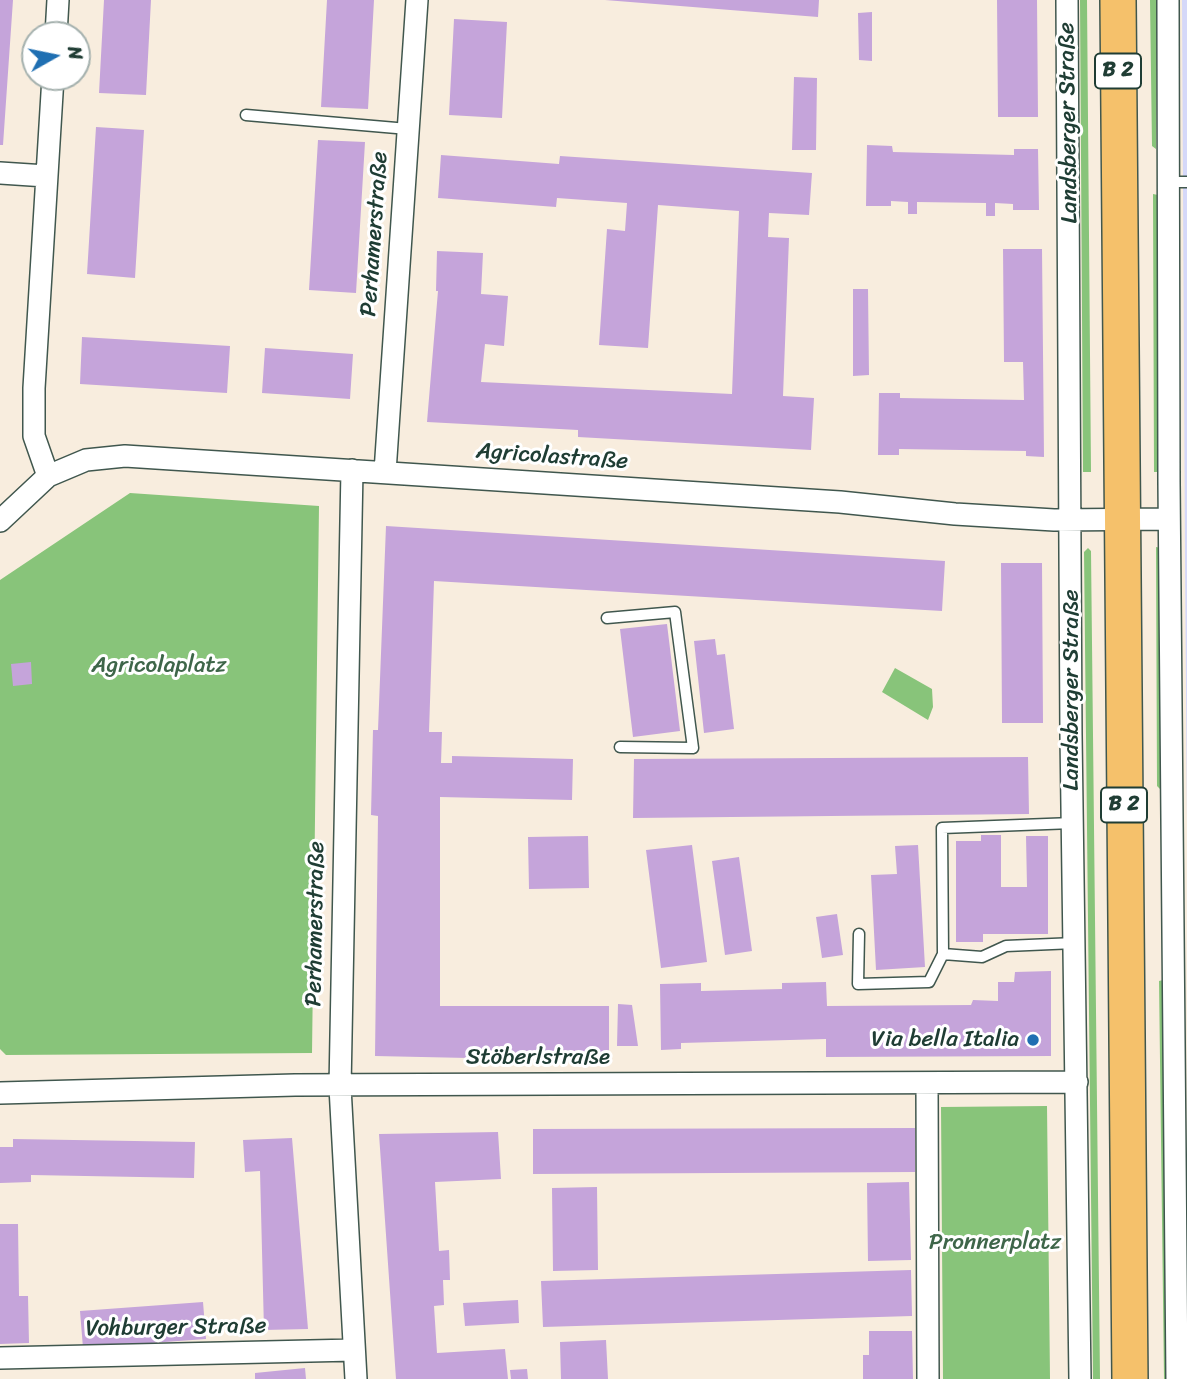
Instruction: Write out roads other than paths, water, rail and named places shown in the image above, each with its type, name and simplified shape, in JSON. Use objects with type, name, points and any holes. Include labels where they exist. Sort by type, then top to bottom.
[{"type":"main road","name":"B 2","points":[[1118,0],[1130,1379]]},
{"type":"street","points":[[56,21],[58,0]]},
{"type":"street","name":"Perhamerstraße","points":[[385,472],[416,0]]},
{"type":"street","name":"Landsberger Straße","points":[[1067,0],[1080,1379]]},
{"type":"street","points":[[1168,0],[1178,182],[1169,519],[1182,1336],[1177,1379]]},
{"type":"street","points":[[48,476],[34,436],[34,387],[52,91]]},
{"type":"street","points":[[0,173],[46,176]]},
{"type":"street","name":"Agricolastraße","points":[[0,521],[48,476],[86,460],[125,456],[820,500],[955,514],[1071,521],[1121,520]]},
{"type":"street","name":"Perhamerstraße","points":[[352,470],[340,1087],[356,1379]]},
{"type":"street","points":[[1121,520],[1169,519]]},
{"type":"street","name":"Stöberlstraße","points":[[0,1093],[295,1085],[340,1087],[1077,1082]]},
{"type":"street","points":[[927,1083],[928,1379]]},
{"type":"street","name":"Vohburger Straße","points":[[0,1358],[354,1350]]},
{"type":"lane","points":[[246,115],[408,129]]},
{"type":"lane","points":[[607,618],[674,612],[693,748],[620,747]]},
{"type":"lane","points":[[859,934],[858,984],[929,982],[943,954],[942,828],[1073,823]]},
{"type":"lane","points":[[943,954],[982,957],[1006,946],[1075,943]]},
{"type":"place","name":"Via bella Italia","points":[[1033,1040]]},
{"type":"park label","name":"Agricolaplatz","points":[[159,666]]},
{"type":"park label","name":"Pronnerplatz","points":[[995,1243]]}]
